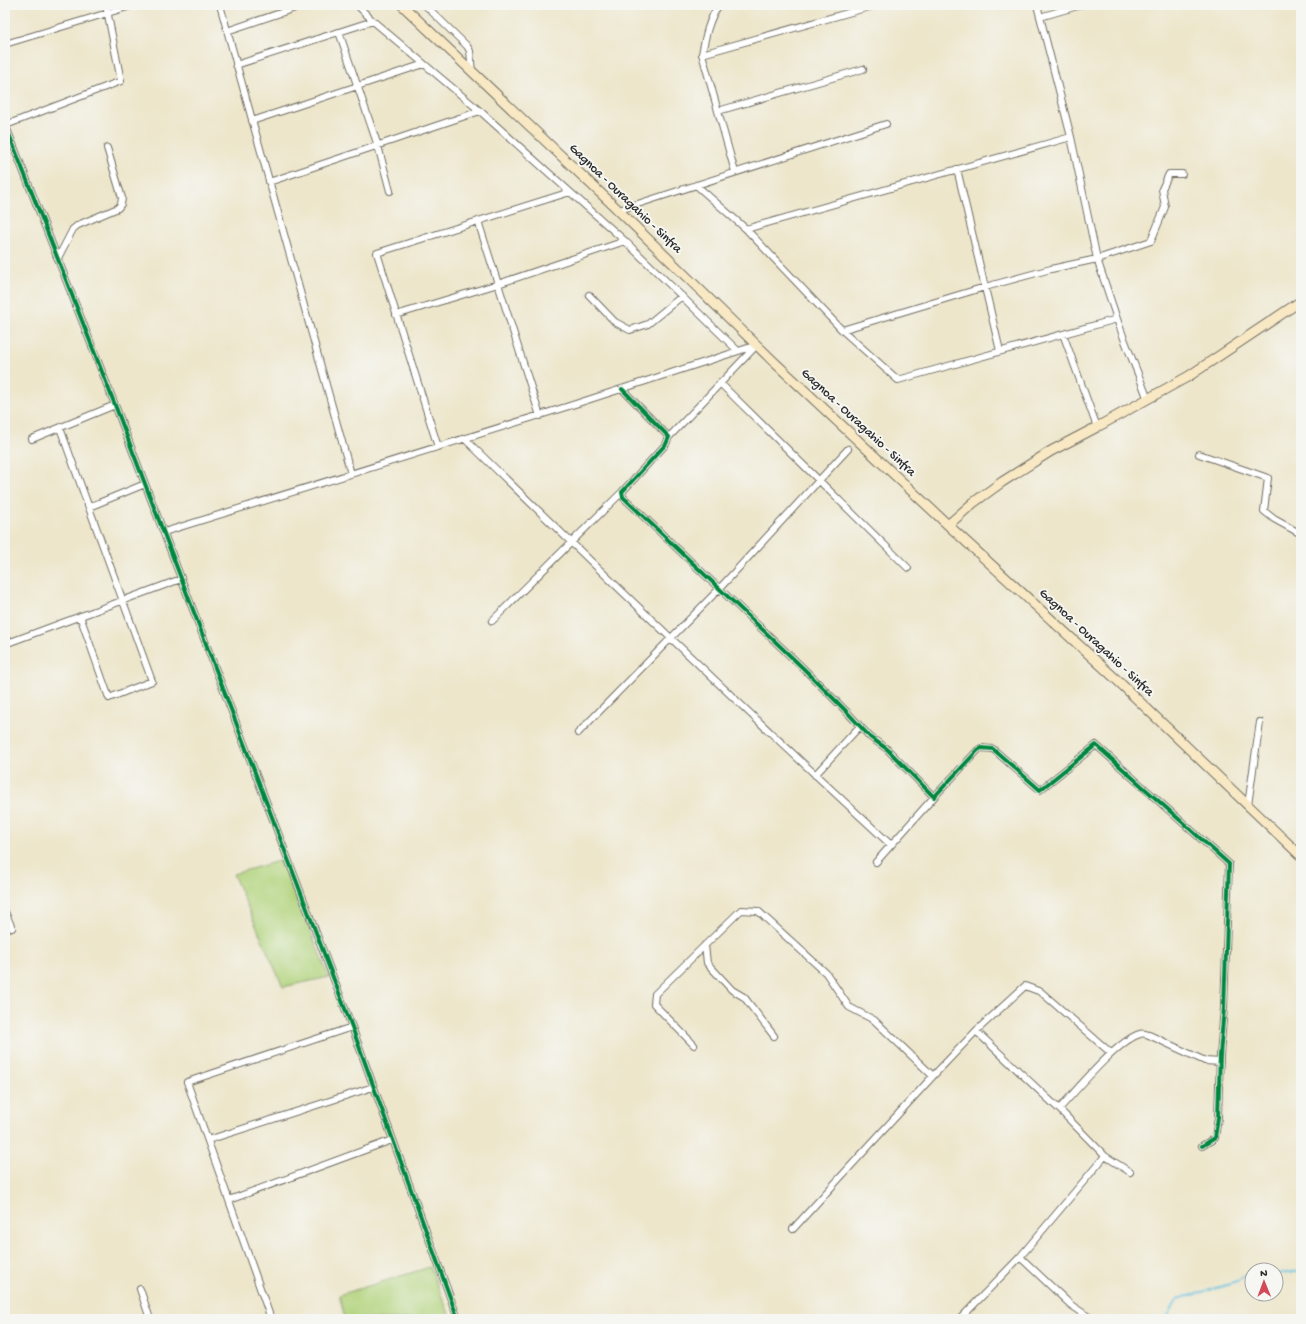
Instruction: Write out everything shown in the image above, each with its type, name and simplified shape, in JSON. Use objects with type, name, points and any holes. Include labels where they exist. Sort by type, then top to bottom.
[{"type":"main road","name":"Gagnoa - Ouragahio - Sinfra","points":[[402,5],[619,210],[757,345],[948,525],[1117,680],[1301,856]]},
{"type":"main road","points":[[948,525],[973,503],[1002,482],[1051,451],[1148,400],[1189,376],[1301,301]]},
{"type":"street","points":[[106,5],[121,81],[5,124],[8,140],[58,258],[164,532],[352,1027],[458,1319]]},
{"type":"street","points":[[5,44],[134,5]]},
{"type":"street","points":[[220,5],[351,474]]},
{"type":"street","points":[[227,31],[304,5]]},
{"type":"street","points":[[357,5],[373,21],[480,111],[625,241],[738,351]]},
{"type":"street","points":[[425,5],[467,46],[470,51],[472,72]]},
{"type":"street","points":[[719,5],[704,40],[702,54],[735,172]]},
{"type":"street","points":[[702,54],[876,5]]},
{"type":"street","points":[[1037,5],[1071,137],[1097,259],[1126,347],[1131,354],[1148,400]]},
{"type":"street","points":[[1040,17],[1081,5]]},
{"type":"street","points":[[236,65],[373,21]]},
{"type":"street","points":[[339,32],[378,146],[390,191]]},
{"type":"street","points":[[252,121],[424,64]]},
{"type":"street","points":[[718,111],[863,69]]},
{"type":"street","points":[[269,182],[480,111]]},
{"type":"street","points":[[619,210],[886,124]]},
{"type":"street","points":[[746,229],[1071,137]]},
{"type":"street","points":[[58,258],[73,229],[78,225],[118,208],[121,204],[122,198],[107,148]]},
{"type":"street","points":[[957,169],[1000,351]]},
{"type":"street","points":[[842,330],[985,287],[1051,269],[1097,259],[1151,241],[1165,207],[1162,189],[1164,184],[1169,174],[1182,174]]},
{"type":"street","points":[[696,185],[746,229],[842,330],[898,380],[1117,319]]},
{"type":"street","points":[[438,447],[377,253],[570,192]]},
{"type":"street","points":[[478,221],[540,416]]},
{"type":"street","points":[[396,315],[498,284],[625,241]]},
{"type":"street","points":[[588,295],[615,322],[630,330],[648,324],[682,296]]},
{"type":"street","points":[[1063,334],[1097,427]]},
{"type":"street","points":[[164,532],[540,416],[757,345]]},
{"type":"street","points":[[492,621],[622,492],[666,444],[669,437],[757,345]]},
{"type":"street","points":[[720,383],[908,568]]},
{"type":"street","points":[[622,389],[669,437]]},
{"type":"street","points":[[32,439],[115,405]]},
{"type":"street","points":[[60,428],[152,681],[110,698],[80,616]]},
{"type":"street","points":[[465,439],[671,638],[891,845]]},
{"type":"street","points":[[578,733],[720,589],[848,449]]},
{"type":"street","points":[[1199,454],[1268,478],[1264,511],[1274,519],[1301,534]]},
{"type":"street","points":[[89,507],[145,484]]},
{"type":"street","points":[[622,492],[622,497],[815,680],[870,737],[887,749],[934,797]]},
{"type":"street","points":[[5,644],[181,579]]},
{"type":"street","points":[[1248,805],[1260,722]]},
{"type":"street","points":[[815,775],[860,726]]},
{"type":"street","points":[[876,862],[934,797],[981,748],[993,749],[1040,790],[1096,745],[1229,864],[1224,1008],[1218,1117],[1215,1138],[1202,1146]]},
{"type":"street","points":[[694,1045],[654,1004],[655,994],[741,910],[758,910],[826,973],[849,1007],[874,1020],[933,1076]]},
{"type":"street","points":[[5,912],[12,928]]},
{"type":"street","points":[[705,945],[708,963],[732,990],[744,997],[774,1036]]},
{"type":"street","points":[[793,1229],[933,1076],[976,1031],[1025,986],[1041,992],[1111,1054]]},
{"type":"street","points":[[271,1319],[187,1082],[352,1027]]},
{"type":"street","points":[[976,1031],[1059,1109],[1105,1156],[1130,1172]]},
{"type":"street","points":[[1059,1109],[1111,1054],[1134,1036],[1141,1034],[1149,1035],[1205,1061],[1220,1062]]},
{"type":"street","points":[[208,1140],[373,1087]]},
{"type":"street","points":[[229,1200],[392,1140]]},
{"type":"street","points":[[960,1319],[1020,1257],[1105,1156]]},
{"type":"street","points":[[1020,1257],[1071,1305],[1092,1319]]},
{"type":"street","points":[[140,1289],[150,1319]]},
{"type":"green space","points":[[282,860],[329,977],[283,987],[233,874]]},
{"type":"green space","points":[[430,1267],[451,1319],[345,1319],[339,1295]]},
{"type":"waterway","points":[[1284,1273],[1301,1270]]},
{"type":"waterway","points":[[1166,1319],[1178,1299],[1237,1282],[1244,1276]]},
{"type":"cycle path","points":[[5,124],[115,405],[352,1027],[458,1319]]},
{"type":"cycle path","points":[[622,389],[669,437],[666,444],[622,492],[623,497],[804,669],[870,737],[887,749],[934,797],[981,748],[993,749],[1040,790],[1096,745],[1229,864],[1224,1008],[1220,1055],[1218,1117],[1215,1138],[1202,1146]]}]
